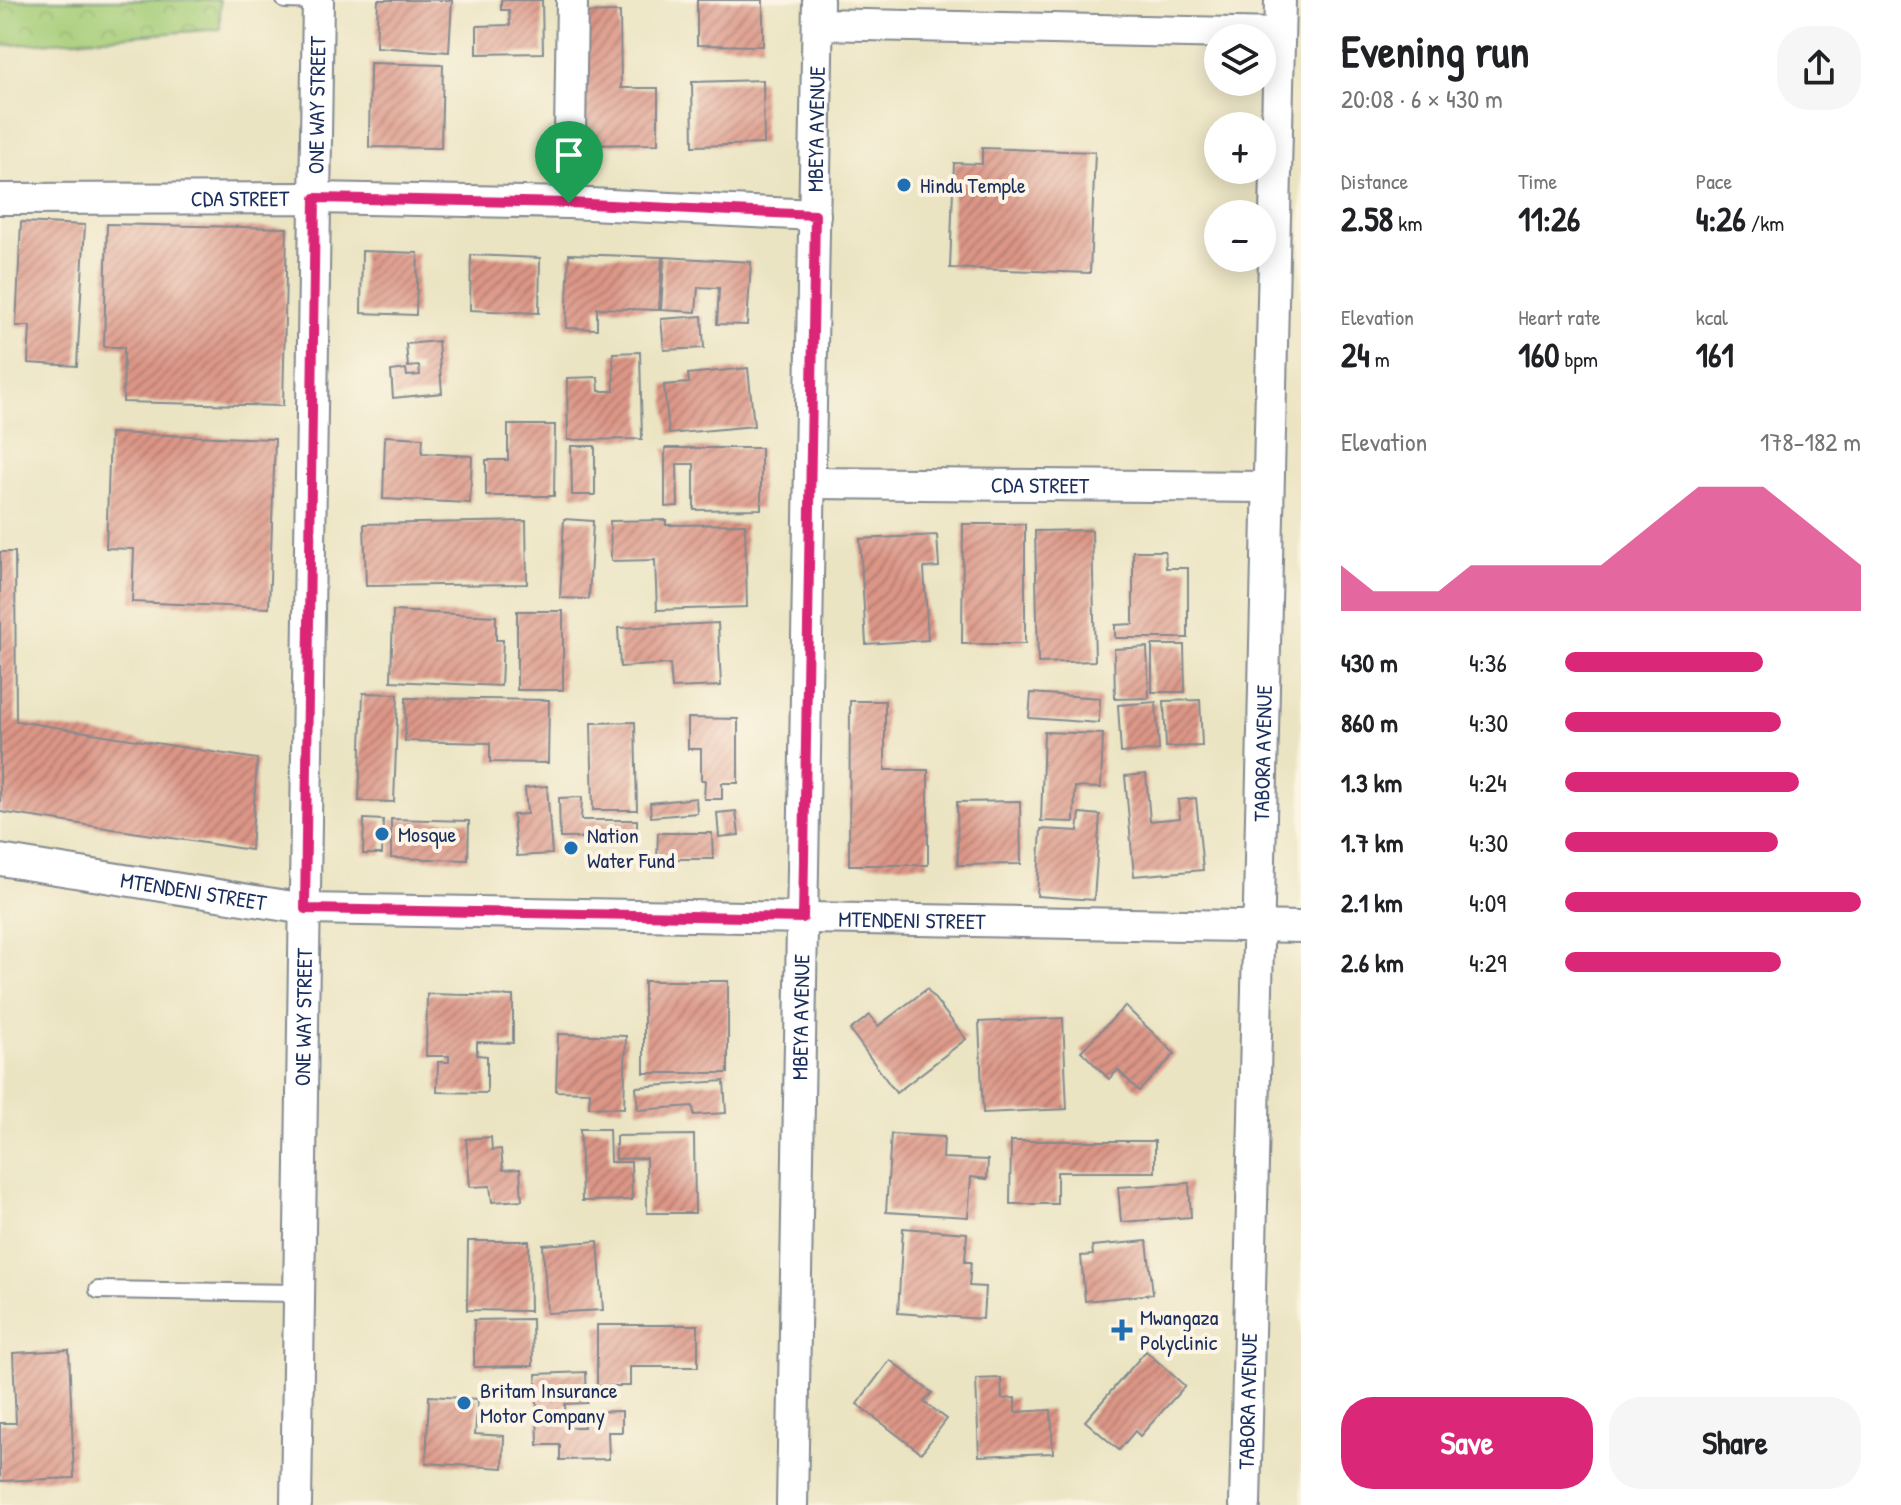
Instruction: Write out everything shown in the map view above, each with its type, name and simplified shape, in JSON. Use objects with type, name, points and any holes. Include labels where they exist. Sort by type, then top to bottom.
[{"type":"street","name":"ONE WAY STREET","points":[[296,1505],[318,0]]},
{"type":"street","points":[[569,203],[572,0]]},
{"type":"street","name":"TABORA AVENUE","points":[[1245,1505],[1268,487],[1288,219],[1280,0]]},
{"type":"street","points":[[818,12],[1279,34]]},
{"type":"street","name":"MBEYA AVENUE","points":[[792,1505],[818,12]]},
{"type":"street","name":"CDA STREET","points":[[0,199],[315,198],[569,203],[815,215]]},
{"type":"street","name":"CDA STREET","points":[[810,483],[1268,487]]},
{"type":"street","name":"MTENDENI STREET","points":[[0,860],[305,909],[1301,927]]},
{"type":"lane","points":[[285,0],[318,0]]},
{"type":"lane","points":[[98,1290],[299,1293]]},
{"type":"green space","points":[[0,0],[220,0],[220,29],[0,46]]},
{"type":"building","points":[[378,0],[452,0],[449,52],[376,47]]},
{"type":"building","points":[[501,0],[542,0],[543,53],[477,54],[477,26],[510,25],[509,10],[501,10]]},
{"type":"building","points":[[697,0],[763,0],[763,46],[697,45]]},
{"type":"building","points":[[620,12],[621,88],[658,88],[658,144],[579,145],[577,13]]},
{"type":"building","points":[[370,63],[443,65],[441,148],[369,147]]},
{"type":"building","points":[[763,80],[764,144],[693,146],[692,82]]},
{"type":"building","points":[[982,148],[1095,152],[1090,273],[950,268],[954,163],[982,164]]},
{"type":"building","points":[[21,222],[85,225],[77,366],[28,363],[30,326],[16,326]]},
{"type":"building","points":[[107,224],[287,228],[283,406],[123,402],[124,347],[104,347]]},
{"type":"building","points":[[362,251],[418,253],[416,315],[361,313]]},
{"type":"building","points":[[569,254],[662,257],[659,310],[597,308],[597,329],[566,328]]},
{"type":"building","points":[[471,255],[540,258],[539,313],[470,310]]},
{"type":"building","points":[[664,257],[751,262],[747,325],[717,324],[719,288],[698,287],[696,312],[661,310]]},
{"type":"building","points":[[702,316],[704,348],[664,350],[661,319]]},
{"type":"building","points":[[438,341],[442,393],[393,398],[391,371],[406,369],[407,376],[420,375],[419,366],[408,367],[406,344]]},
{"type":"building","points":[[640,352],[642,439],[568,440],[567,378],[598,377],[599,391],[614,391],[613,353]]},
{"type":"building","points":[[748,368],[754,426],[669,434],[664,385],[689,383],[688,374]]},
{"type":"building","points":[[508,425],[555,425],[554,496],[486,496],[486,460],[508,460]]},
{"type":"building","points":[[110,433],[275,439],[269,608],[132,602],[134,549],[106,548]]},
{"type":"building","points":[[385,436],[423,438],[422,453],[472,456],[470,503],[383,499]]},
{"type":"building","points":[[571,446],[595,446],[595,495],[572,495]]},
{"type":"building","points":[[665,448],[761,448],[761,509],[694,510],[694,464],[677,464],[678,506],[665,507]]},
{"type":"building","points":[[564,519],[593,521],[589,599],[560,598]]},
{"type":"building","points":[[666,520],[666,525],[745,524],[747,607],[657,610],[655,560],[611,561],[610,521]]},
{"type":"building","points":[[526,521],[527,584],[366,586],[364,524]]},
{"type":"building","points":[[963,524],[1025,524],[1025,644],[962,644]]},
{"type":"building","points":[[1092,530],[1095,661],[1038,663],[1035,531]]},
{"type":"building","points":[[937,535],[939,567],[924,568],[928,640],[866,644],[860,539]]},
{"type":"building","points":[[1133,551],[1165,551],[1166,568],[1188,568],[1188,638],[1115,638],[1115,625],[1133,624]]},
{"type":"building","points":[[0,552],[15,552],[16,721],[257,759],[251,850],[0,812]]},
{"type":"building","points":[[393,611],[496,616],[496,640],[503,640],[501,686],[391,681]]},
{"type":"building","points":[[517,611],[563,611],[563,690],[517,690]]},
{"type":"building","points":[[718,623],[721,686],[672,688],[670,664],[620,667],[618,628]]},
{"type":"building","points":[[1152,645],[1184,645],[1185,692],[1152,692]]},
{"type":"building","points":[[1147,647],[1149,698],[1115,699],[1114,649]]},
{"type":"building","points":[[363,693],[398,694],[394,802],[359,801]]},
{"type":"building","points":[[1031,693],[1100,698],[1099,723],[1029,718]]},
{"type":"building","points":[[406,698],[549,700],[548,763],[490,762],[490,743],[405,741]]},
{"type":"building","points":[[1200,700],[1202,746],[1166,747],[1164,701]]},
{"type":"building","points":[[850,701],[885,701],[885,770],[928,770],[928,865],[849,865]]},
{"type":"building","points":[[1156,702],[1159,750],[1121,753],[1118,705]]},
{"type":"building","points":[[688,718],[738,719],[738,783],[722,783],[722,799],[704,799],[701,749],[688,749]]},
{"type":"building","points":[[635,722],[637,810],[593,810],[591,723]]},
{"type":"building","points":[[1044,732],[1103,734],[1101,788],[1075,787],[1074,822],[1041,821]]},
{"type":"building","points":[[1146,774],[1150,821],[1180,818],[1178,800],[1196,798],[1203,870],[1134,876],[1125,776]]},
{"type":"building","points":[[547,786],[552,854],[517,856],[513,815],[527,814],[525,788]]},
{"type":"building","points":[[582,797],[581,820],[637,820],[637,837],[560,838],[559,798]]},
{"type":"building","points":[[696,798],[697,813],[651,817],[650,803]]},
{"type":"building","points":[[1020,801],[1021,864],[958,865],[957,802]]},
{"type":"building","points":[[736,811],[739,835],[719,837],[717,813]]},
{"type":"building","points":[[1080,813],[1100,815],[1094,900],[1037,896],[1041,829],[1078,831]]},
{"type":"building","points":[[364,819],[383,820],[382,854],[363,854]]},
{"type":"building","points":[[391,819],[469,821],[468,860],[391,858]]},
{"type":"building","points":[[658,833],[712,833],[713,859],[657,859]]},
{"type":"building","points":[[644,981],[728,981],[728,1073],[644,1073]]},
{"type":"building","points":[[927,989],[966,1039],[896,1093],[850,1030],[870,1015],[878,1026]]},
{"type":"building","points":[[427,994],[513,996],[513,1043],[477,1042],[477,1055],[487,1056],[487,1093],[437,1092],[438,1062],[449,1062],[449,1056],[426,1056]]},
{"type":"building","points":[[1125,1006],[1175,1054],[1139,1091],[1118,1070],[1109,1079],[1081,1051]]},
{"type":"building","points":[[1063,1018],[1067,1109],[983,1113],[979,1022]]},
{"type":"building","points":[[558,1034],[626,1036],[624,1108],[589,1107],[590,1092],[556,1091]]},
{"type":"building","points":[[724,1081],[726,1113],[694,1115],[693,1106],[638,1110],[636,1087]]},
{"type":"building","points":[[580,1129],[609,1129],[610,1162],[631,1162],[632,1200],[582,1201]]},
{"type":"building","points":[[891,1134],[944,1137],[943,1158],[988,1160],[987,1179],[971,1177],[968,1217],[886,1212]]},
{"type":"building","points":[[694,1135],[695,1213],[647,1213],[646,1158],[616,1159],[616,1136]]},
{"type":"building","points":[[491,1137],[492,1150],[501,1149],[503,1170],[520,1169],[522,1200],[492,1202],[490,1186],[470,1187],[466,1139]]},
{"type":"building","points":[[1011,1141],[1155,1141],[1155,1172],[1057,1172],[1057,1204],[1010,1204]]},
{"type":"building","points":[[1189,1183],[1191,1217],[1121,1222],[1118,1187]]},
{"type":"building","points":[[903,1228],[967,1233],[965,1262],[971,1262],[969,1286],[985,1287],[983,1319],[898,1313]]},
{"type":"building","points":[[468,1241],[529,1241],[530,1311],[467,1310]]},
{"type":"building","points":[[598,1241],[603,1310],[547,1313],[543,1245]]},
{"type":"building","points":[[1147,1241],[1153,1294],[1085,1301],[1081,1256],[1093,1255],[1092,1246]]},
{"type":"building","points":[[532,1319],[533,1366],[474,1367],[474,1320]]},
{"type":"building","points":[[597,1325],[698,1325],[698,1367],[630,1367],[630,1386],[597,1386]]},
{"type":"building","points":[[69,1350],[74,1478],[0,1481],[0,1423],[16,1423],[13,1353]]},
{"type":"building","points":[[1146,1351],[1185,1386],[1140,1436],[1135,1431],[1119,1450],[1085,1421]]},
{"type":"building","points":[[890,1360],[932,1393],[924,1402],[947,1419],[921,1453],[857,1404]]},
{"type":"building","points":[[586,1372],[587,1403],[565,1404],[566,1427],[584,1427],[583,1412],[622,1411],[622,1432],[608,1432],[609,1459],[560,1460],[560,1445],[538,1445],[536,1374]]},
{"type":"building","points":[[1001,1378],[1002,1399],[1015,1398],[1015,1412],[1051,1410],[1053,1453],[979,1456],[976,1379]]},
{"type":"building","points":[[429,1396],[478,1399],[475,1434],[504,1436],[503,1468],[426,1463]]},
{"type":"place","name":"Hindu Temple","points":[[904,185]]},
{"type":"place","name":"Mosque","points":[[382,834]]},
{"type":"place","name":"Nation Water Fund","points":[[571,848]]},
{"type":"place","name":"Mwangaza Polyclinic","points":[[1122,1330]]},
{"type":"place","name":"Britam Insurance Motor Company","points":[[464,1403]]},
{"type":"route","points":[[315,198],[569,203],[815,215],[803,918],[305,909],[315,198]]}]
